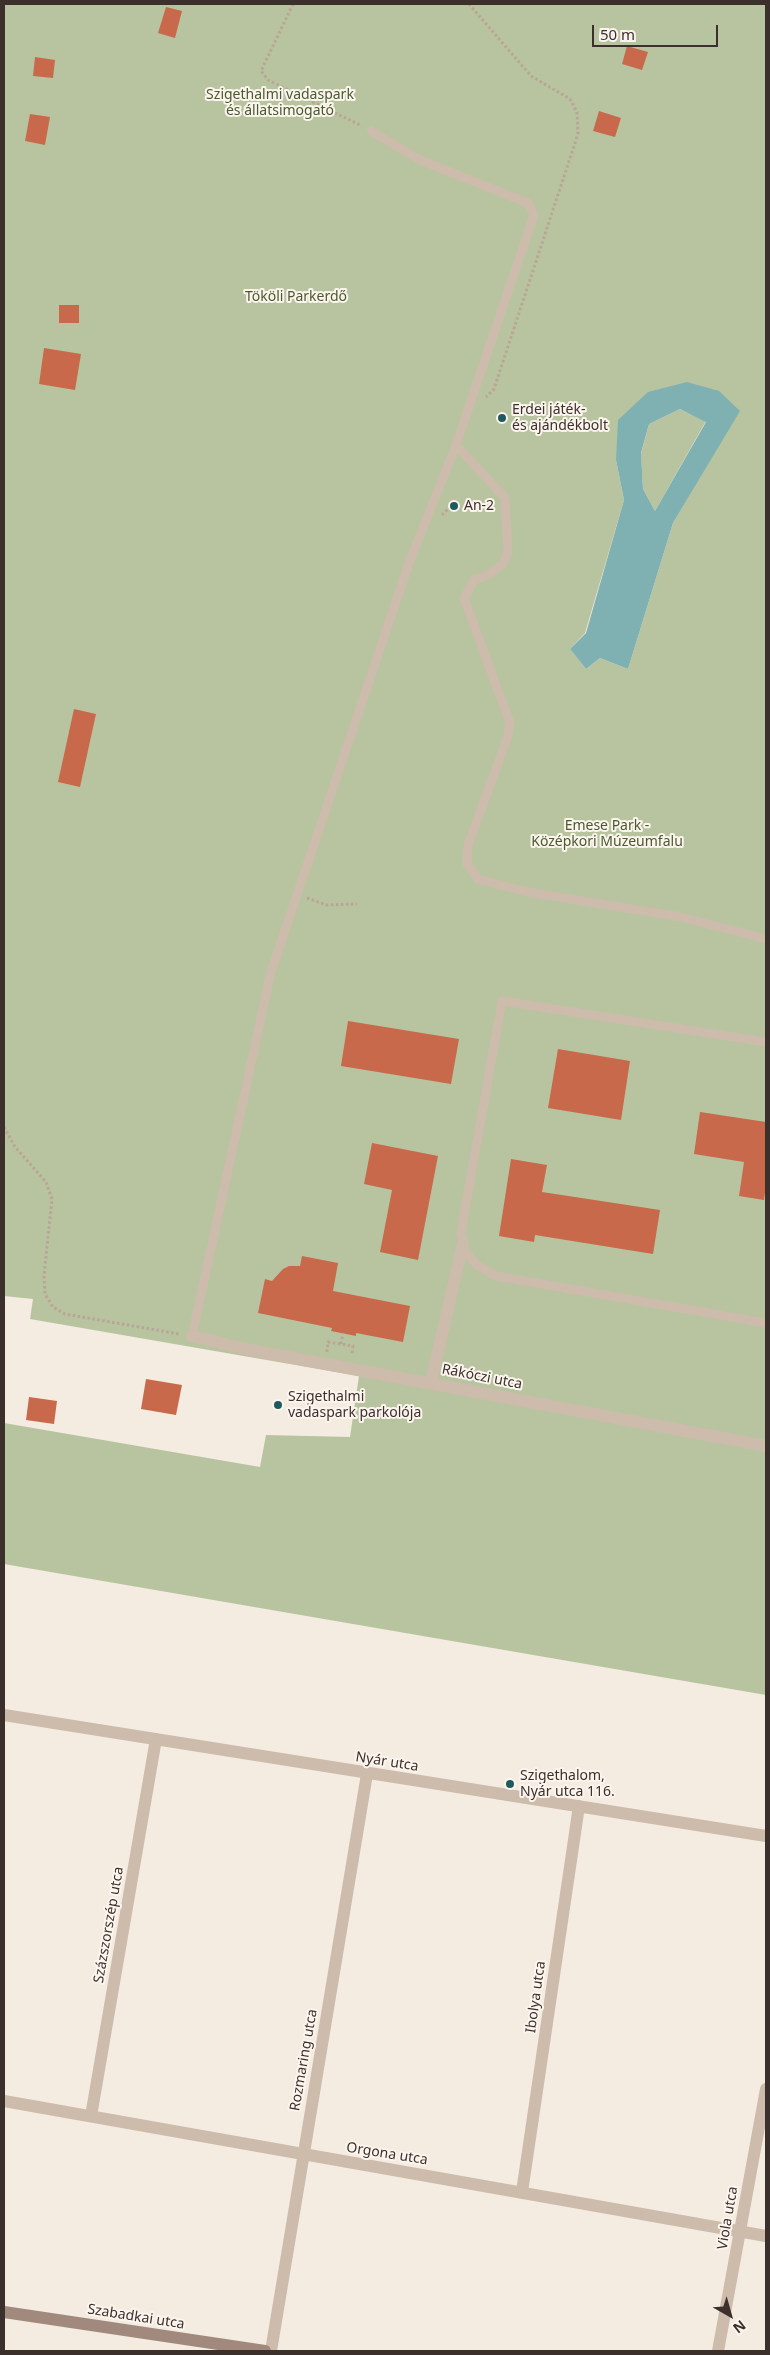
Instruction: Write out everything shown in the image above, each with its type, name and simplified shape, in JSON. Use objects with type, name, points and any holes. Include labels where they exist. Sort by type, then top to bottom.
[{"type":"street","points":[[431,1382],[463,1242]]},
{"type":"street","name":"Rákóczi utca","points":[[192,1336],[245,1349],[431,1382],[766,1446]]},
{"type":"street","name":"Nyár utca","points":[[4,1715],[766,1836]]},
{"type":"street","name":"Százszorszép utca","points":[[91,2116],[156,1739]]},
{"type":"street","name":"Rozmaring utca","points":[[271,2351],[367,1774]]},
{"type":"street","name":"Ibolya utca","points":[[522,2192],[579,1806]]},
{"type":"street","name":"Viola utca","points":[[718,2351],[766,2089]]},
{"type":"street","name":"Orgona utca","points":[[4,2101],[766,2236]]},
{"type":"street","name":"Szabadkai utca","points":[[4,2312],[265,2351]]},
{"type":"lane","points":[[192,1336],[271,972],[347,752],[408,563],[456,446],[534,214],[528,203],[420,160],[371,131]]},
{"type":"lane","points":[[456,446],[505,498],[508,550],[504,564],[490,574],[474,580],[464,598],[510,723],[507,739],[468,845],[467,864],[478,879],[527,892],[681,917],[766,939]]},
{"type":"lane","points":[[766,1042],[502,1001],[461,1232],[464,1251],[477,1266],[496,1276],[766,1324]]},
{"type":"path","points":[[293,4],[262,70],[268,80],[371,131]]},
{"type":"path","points":[[297,894],[327,905],[357,904]]},
{"type":"path","points":[[4,1127],[15,1147],[46,1182],[52,1199],[44,1276],[45,1294],[53,1307],[65,1314],[192,1336]]},
{"type":"path","points":[[341,1344],[343,1333]]},
{"type":"green space","points":[[4,4],[766,4],[766,1695],[4,1564],[4,1423],[260,1467],[266,1435],[350,1437],[359,1376],[30,1319],[33,1299],[4,1296]],"holes":[[[687,383],[739,411],[673,523],[628,669],[600,658],[586,669],[570,649],[585,633],[624,500],[616,460]]]},
{"type":"green space","points":[[680,409],[706,421],[655,511],[643,489],[641,454],[649,424]]},
{"type":"water","points":[[687,382],[719,391],[740,411],[673,523],[628,669],[600,658],[586,669],[570,649],[586,633],[624,500],[616,460],[618,420],[648,392]],"holes":[[[680,409],[706,422],[655,511],[643,489],[641,453],[649,424]]]},
{"type":"building","points":[[166,7],[182,11],[175,38],[158,33]]},
{"type":"building","points":[[627,46],[648,52],[642,70],[622,64]]},
{"type":"building","points":[[35,57],[55,60],[53,78],[33,76]]},
{"type":"building","points":[[599,111],[621,118],[615,137],[593,131]]},
{"type":"building","points":[[30,114],[50,117],[45,145],[25,141]]},
{"type":"building","points":[[59,305],[79,305],[79,323],[59,323]]},
{"type":"building","points":[[44,348],[81,354],[75,390],[39,384]]},
{"type":"building","points":[[74,709],[96,714],[80,787],[58,782]]},
{"type":"building","points":[[348,1021],[459,1039],[451,1084],[341,1066]]},
{"type":"building","points":[[558,1049],[630,1061],[621,1120],[548,1108]]},
{"type":"building","points":[[700,1112],[766,1122],[766,1185],[764,1200],[739,1196],[744,1162],[694,1154]]},
{"type":"building","points":[[372,1143],[438,1156],[418,1260],[380,1252],[392,1190],[364,1184]]},
{"type":"building","points":[[511,1159],[547,1165],[542,1192],[660,1210],[653,1254],[535,1235],[534,1242],[499,1236]]},
{"type":"building","points":[[302,1256],[338,1263],[333,1291],[410,1306],[403,1342],[356,1333],[356,1336],[331,1331],[332,1328],[258,1313],[265,1279],[272,1281],[283,1269],[289,1266],[300,1266]]},
{"type":"building","points":[[146,1379],[182,1385],[176,1415],[141,1409]]},
{"type":"building","points":[[29,1397],[57,1401],[54,1424],[26,1420]]},
{"type":"place","name":"Erdei játék- és ajándékbolt","points":[[502,418]]},
{"type":"place","name":"An-2","points":[[454,506]]},
{"type":"place","name":"Szigethalmi vadaspark parkolója","points":[[278,1405]]},
{"type":"place","name":"Szigethalom, Nyár utca 116.","points":[[510,1784]]},
{"type":"park label","name":"Szigethalmi vadaspark és állatsimogató","points":[[280,104]]},
{"type":"park label","name":"Tököli Parkerdő","points":[[296,297]]},
{"type":"park label","name":"Emese Park - Középkori Múzeumfalu","points":[[607,834]]}]
